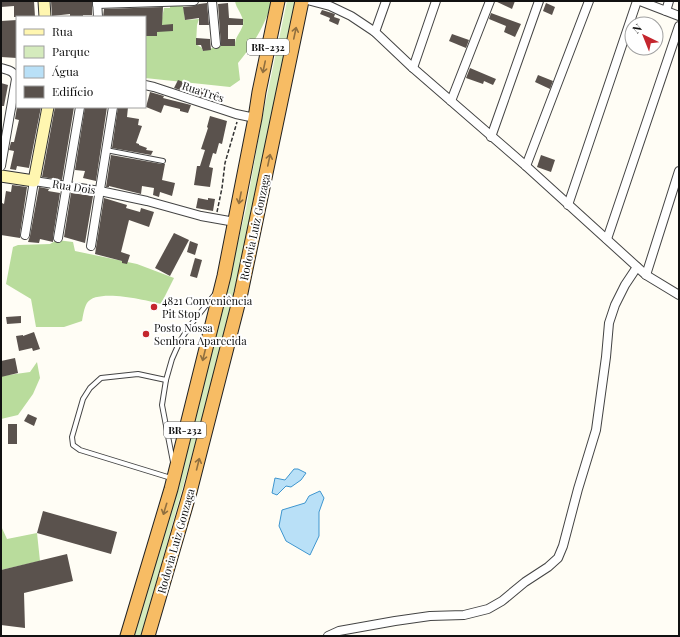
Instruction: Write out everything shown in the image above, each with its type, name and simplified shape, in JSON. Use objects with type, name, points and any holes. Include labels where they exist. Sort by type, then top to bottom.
[{"type":"highway","name":"Rodovia Luiz Gonzaga","points":[[127,636],[174,474],[224,276],[278,1]]},
{"type":"highway","name":"Rodovia Luiz Gonzaga","points":[[148,636],[190,492],[241,293],[302,1]]},
{"type":"main road","points":[[44,1],[45,16]]},
{"type":"main road","points":[[34,181],[48,108]]},
{"type":"main road","name":"Rua Dois","points":[[1,176],[34,181]]},
{"type":"street","points":[[98,16],[97,3],[194,1]]},
{"type":"street","points":[[212,1],[216,44]]},
{"type":"street","points":[[311,1],[330,6],[351,16],[375,32],[646,275],[679,295]]},
{"type":"street","points":[[375,32],[386,1]]},
{"type":"street","points":[[414,68],[436,1]]},
{"type":"street","points":[[451,101],[490,1]]},
{"type":"street","points":[[492,137],[539,1]]},
{"type":"street","points":[[526,166],[589,1]]},
{"type":"street","points":[[568,205],[639,1],[679,16]]},
{"type":"street","points":[[666,11],[669,1]]},
{"type":"street","points":[[607,239],[679,26]]},
{"type":"street","points":[[1,68],[10,70],[16,80],[1,166]]},
{"type":"street","name":"Rua Três","points":[[146,85],[239,115],[255,118]]},
{"type":"street","points":[[58,238],[80,108]]},
{"type":"street","points":[[90,246],[113,108]]},
{"type":"street","points":[[646,275],[679,171]]},
{"type":"street","points":[[25,235],[34,181]]},
{"type":"street","name":"Rua Dois","points":[[34,181],[100,191],[147,201],[215,219],[235,222]]},
{"type":"street","points":[[328,636],[339,631],[395,621],[430,616],[464,615],[488,610],[502,602],[525,582],[548,567],[558,558],[563,546],[596,430],[609,323],[615,305],[625,285],[637,267]]},
{"type":"lane","points":[[106,150],[163,161]]},
{"type":"lane","points":[[166,380],[138,374],[101,378],[90,388],[83,399],[72,437],[73,445],[80,450],[174,474],[162,405],[166,380],[172,359],[180,341],[215,294],[224,276]]},
{"type":"path","points":[[215,219],[222,188],[225,163],[239,115]]},
{"type":"green space","points":[[235,1],[272,1],[258,34],[238,63],[240,80],[230,87],[146,78],[146,23],[161,23],[164,8],[170,8],[170,5],[183,4],[185,20],[199,19],[197,25],[196,44],[202,48],[203,51],[219,46],[235,46],[236,40],[243,25],[242,16]]},
{"type":"green space","points":[[287,1],[296,1],[222,348],[141,636],[132,636],[194,419],[246,209],[262,119]]},
{"type":"green space","points":[[57,240],[73,242],[75,251],[137,264],[174,278],[161,304],[122,296],[100,296],[87,303],[82,321],[64,327],[36,327],[31,299],[6,284],[13,247],[18,245],[50,244]]},
{"type":"green space","points":[[37,362],[40,378],[33,394],[18,415],[1,419],[1,376],[30,372]]},
{"type":"green space","points":[[1,526],[7,539],[37,533],[40,561],[1,570]]},
{"type":"water","points":[[294,469],[298,469],[306,473],[301,480],[291,487],[286,486],[277,495],[272,493],[275,478],[285,480]]},
{"type":"water","points":[[320,491],[324,498],[319,512],[319,536],[310,555],[286,541],[279,526],[282,510],[305,503],[309,496]]},
{"type":"building","points":[[1,1],[34,1],[35,16],[14,17],[14,6],[1,7]]},
{"type":"building","points":[[51,1],[92,1],[92,15],[70,16],[70,14],[52,16]]},
{"type":"building","points":[[495,1],[515,1],[512,9]]},
{"type":"building","points":[[207,3],[209,25],[199,25],[199,18],[185,20],[183,7]]},
{"type":"building","points":[[228,3],[229,18],[243,19],[243,25],[228,25],[228,39],[235,39],[235,46],[221,46],[218,4]]},
{"type":"building","points":[[546,3],[555,7],[552,15],[543,11]]},
{"type":"building","points":[[163,7],[162,25],[173,24],[173,31],[157,32],[157,36],[146,36],[146,16],[103,16],[104,9]]},
{"type":"building","points":[[322,10],[335,14],[334,17],[340,19],[338,25],[329,21],[330,18],[320,14]]},
{"type":"building","points":[[491,13],[521,24],[515,37],[504,32],[506,26],[489,19]]},
{"type":"building","points":[[16,20],[16,58],[1,57],[1,21]]},
{"type":"building","points":[[452,34],[469,40],[466,48],[449,41]]},
{"type":"building","points":[[196,38],[210,39],[211,50],[203,51],[201,45],[196,45]]},
{"type":"building","points":[[470,68],[496,79],[493,85],[484,81],[483,84],[466,78]]},
{"type":"building","points":[[538,75],[553,81],[550,89],[535,82]]},
{"type":"building","points":[[178,80],[191,86],[206,89],[205,98],[174,88]]},
{"type":"building","points":[[1,83],[8,85],[4,106],[1,106]]},
{"type":"building","points":[[150,92],[164,96],[163,98],[191,105],[188,113],[180,111],[180,109],[164,105],[161,113],[146,107]]},
{"type":"building","points":[[17,108],[41,108],[29,168],[17,166],[16,170],[10,169],[14,151],[9,150],[11,142],[14,142],[19,120],[15,119]]},
{"type":"building","points":[[55,108],[74,108],[62,180],[42,177]]},
{"type":"building","points":[[85,108],[107,108],[96,181],[83,178],[85,171],[75,170]]},
{"type":"building","points":[[118,108],[128,108],[127,117],[139,119],[138,125],[142,126],[136,143],[147,148],[146,150],[153,151],[151,155],[112,148]]},
{"type":"building","points":[[210,116],[227,121],[222,144],[219,143],[216,154],[213,153],[209,167],[213,168],[210,187],[194,185],[197,166],[200,166],[205,150],[201,149],[208,128]]},
{"type":"building","points":[[111,155],[165,164],[162,180],[175,183],[172,196],[160,192],[159,197],[153,195],[154,188],[142,186],[141,194],[109,186],[106,187]]},
{"type":"building","points":[[541,155],[555,160],[551,172],[537,167]]},
{"type":"building","points":[[12,185],[27,187],[20,238],[1,235],[2,203],[4,204],[6,191],[11,192]]},
{"type":"building","points":[[39,187],[49,189],[48,191],[60,193],[53,242],[40,239],[39,243],[28,242]]},
{"type":"building","points":[[71,193],[93,196],[85,243],[64,237]]},
{"type":"building","points":[[104,198],[127,205],[126,208],[140,212],[141,208],[154,212],[149,227],[129,220],[121,252],[130,255],[127,264],[122,263],[122,261],[95,254]]},
{"type":"building","points":[[198,198],[208,200],[208,198],[215,199],[213,211],[196,208]]},
{"type":"building","points":[[174,233],[189,240],[170,276],[155,268]]},
{"type":"building","points":[[190,241],[198,244],[195,255],[187,252]]},
{"type":"building","points":[[195,258],[202,260],[197,278],[190,276]]},
{"type":"building","points":[[21,316],[21,323],[7,324],[6,317]]},
{"type":"building","points":[[34,332],[40,349],[33,351],[32,348],[19,351],[16,336],[23,336]]},
{"type":"building","points":[[15,358],[18,373],[1,377],[1,361]]},
{"type":"building","points":[[28,414],[37,418],[34,426],[24,421]]},
{"type":"building","points":[[8,424],[17,424],[17,444],[8,444]]},
{"type":"building","points":[[43,511],[117,532],[111,554],[37,533]]},
{"type":"building","points":[[67,554],[73,581],[24,593],[25,628],[1,625],[1,570]]},
{"type":"place","name":"4821 Conveniência Pit Stop","points":[[154,307]]},
{"type":"place","name":"Posto Nossa Senhora Aparecida","points":[[146,334]]}]
